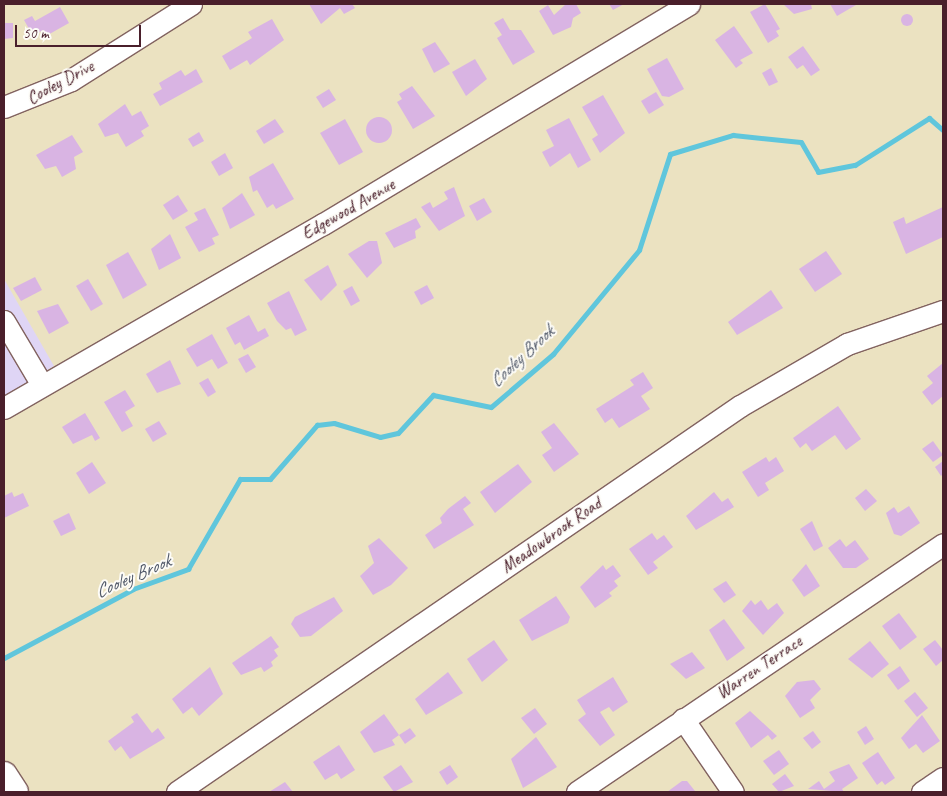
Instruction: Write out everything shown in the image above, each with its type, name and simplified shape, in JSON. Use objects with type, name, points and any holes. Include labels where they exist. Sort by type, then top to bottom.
[{"type":"main road","points":[[4,775],[15,792]]},
{"type":"street","name":"Cooley Drive","points":[[4,108],[71,80],[191,4]]},
{"type":"street","name":"Edgewood Avenue","points":[[4,408],[338,215],[689,4]]},
{"type":"street","name":"Meadowbrook Road","points":[[177,792],[740,406],[847,344],[943,311]]},
{"type":"street","points":[[4,321],[42,385]]},
{"type":"street","name":"Warren Terrace","points":[[577,792],[682,719],[943,544]]},
{"type":"street","points":[[682,719],[733,792]]},
{"type":"street","points":[[922,792],[943,778]]},
{"type":"shaded area","points":[[4,279],[54,366],[4,396]]},
{"type":"building","points":[[309,4],[352,4],[355,8],[344,14],[340,8],[321,24]]},
{"type":"building","points":[[566,4],[576,4],[581,13],[573,18],[571,27],[553,35],[539,11],[548,5],[554,15]]},
{"type":"building","points":[[609,4],[624,4],[613,10]]},
{"type":"building","points":[[765,4],[780,29],[776,31],[779,36],[768,43],[750,12]]},
{"type":"building","points":[[783,4],[811,4],[812,9],[794,14]]},
{"type":"building","points":[[830,4],[855,4],[856,5],[837,16]]},
{"type":"building","points":[[60,7],[69,23],[46,36],[43,30],[33,36],[24,20],[32,16],[35,21]]},
{"type":"building","points":[[907,14],[913,20],[907,26],[901,20]]},
{"type":"building","points":[[503,18],[510,30],[521,30],[535,52],[513,65],[497,38],[502,35],[494,23]]},
{"type":"building","points":[[272,19],[284,40],[250,65],[247,60],[230,70],[222,56],[252,38],[248,32]]},
{"type":"building","points":[[4,23],[13,23],[13,38],[4,39]]},
{"type":"building","points":[[734,26],[753,53],[740,60],[743,63],[736,68],[715,40]]},
{"type":"building","points":[[435,42],[450,64],[434,73],[422,49]]},
{"type":"building","points":[[803,46],[820,70],[811,76],[803,65],[797,69],[788,57]]},
{"type":"building","points":[[667,58],[684,89],[669,97],[662,96],[647,69]]},
{"type":"building","points":[[475,59],[487,79],[466,96],[452,72]]},
{"type":"building","points":[[771,68],[778,82],[769,86],[762,73]]},
{"type":"building","points":[[196,69],[203,82],[160,106],[153,94],[162,89],[159,83],[181,70],[185,76]]},
{"type":"building","points":[[412,86],[435,116],[413,129],[397,102],[402,99],[399,94]]},
{"type":"building","points":[[329,89],[336,100],[323,108],[316,97]]},
{"type":"building","points":[[656,92],[664,105],[649,114],[641,101]]},
{"type":"building","points":[[603,95],[625,133],[600,153],[592,139],[598,135],[582,107]]},
{"type":"building","points":[[125,104],[132,116],[141,111],[149,126],[141,131],[144,136],[126,147],[118,133],[105,137],[98,124]]},
{"type":"building","points":[[379,117],[388,121],[392,130],[388,139],[379,143],[370,139],[366,130],[370,121]]},
{"type":"building","points":[[569,118],[591,160],[578,168],[570,153],[550,167],[542,152],[554,146],[546,130]]},
{"type":"building","points":[[275,119],[284,132],[264,144],[256,131]]},
{"type":"building","points":[[345,119],[363,152],[339,165],[320,133]]},
{"type":"building","points":[[199,132],[204,141],[193,147],[188,139]]},
{"type":"building","points":[[72,135],[83,152],[74,157],[76,169],[62,177],[56,166],[45,169],[36,155]]},
{"type":"building","points":[[225,153],[233,168],[219,176],[211,162]]},
{"type":"building","points":[[273,163],[294,199],[276,209],[273,204],[267,208],[257,190],[253,192],[249,177]]},
{"type":"building","points":[[454,187],[465,216],[439,231],[421,207],[430,202],[433,208],[448,199],[444,192]]},
{"type":"building","points":[[242,193],[255,215],[230,229],[222,208]]},
{"type":"building","points":[[178,195],[188,211],[173,220],[163,205]]},
{"type":"building","points":[[484,198],[492,212],[477,221],[469,206]]},
{"type":"building","points":[[943,207],[943,237],[906,254],[893,222],[904,217],[906,224]]},
{"type":"building","points":[[205,208],[219,235],[212,238],[215,244],[199,252],[185,227],[198,220],[194,213]]},
{"type":"building","points":[[416,218],[421,227],[415,231],[416,238],[394,248],[385,233]]},
{"type":"building","points":[[170,234],[181,258],[159,270],[151,249]]},
{"type":"building","points":[[369,241],[377,241],[382,263],[367,278],[348,254]]},
{"type":"building","points":[[826,251],[842,274],[815,292],[799,269]]},
{"type":"building","points":[[128,252],[147,285],[123,299],[106,265]]},
{"type":"building","points":[[328,265],[337,285],[321,301],[304,280]]},
{"type":"building","points":[[35,277],[42,290],[21,301],[13,288]]},
{"type":"building","points":[[88,279],[103,304],[91,311],[76,286]]},
{"type":"building","points":[[427,285],[434,298],[421,305],[414,292]]},
{"type":"building","points":[[352,286],[360,301],[351,306],[343,291]]},
{"type":"building","points":[[771,290],[783,308],[737,335],[728,322]]},
{"type":"building","points":[[289,291],[307,330],[295,336],[291,328],[286,330],[277,321],[267,303]]},
{"type":"building","points":[[58,304],[69,323],[49,334],[37,311]]},
{"type":"building","points":[[249,315],[258,332],[265,328],[269,336],[244,350],[240,342],[235,345],[226,328]]},
{"type":"building","points":[[212,334],[228,363],[218,369],[212,359],[197,367],[186,349]]},
{"type":"building","points":[[248,354],[256,367],[246,373],[238,359]]},
{"type":"building","points":[[170,360],[181,384],[157,393],[146,374]]},
{"type":"building","points":[[943,363],[943,396],[932,405],[922,392],[933,383],[927,376]]},
{"type":"building","points":[[643,372],[653,388],[641,396],[650,409],[619,428],[612,418],[605,423],[596,409],[634,385],[630,380]]},
{"type":"building","points":[[208,378],[216,392],[208,397],[199,383]]},
{"type":"building","points":[[125,390],[135,406],[125,412],[133,426],[122,432],[104,402]]},
{"type":"building","points":[[838,406],[861,439],[846,450],[835,435],[812,451],[806,443],[800,448],[793,438]]},
{"type":"building","points":[[85,413],[100,438],[95,441],[92,435],[73,444],[62,427]]},
{"type":"building","points":[[159,421],[167,434],[153,442],[145,429]]},
{"type":"building","points":[[554,423],[579,454],[554,472],[542,455],[552,448],[541,432]]},
{"type":"building","points":[[933,441],[943,455],[933,462],[922,449]]},
{"type":"building","points":[[766,457],[769,462],[776,457],[784,471],[765,483],[769,490],[758,497],[742,472]]},
{"type":"building","points":[[943,461],[943,474],[941,476],[935,467]]},
{"type":"building","points":[[92,462],[106,483],[89,494],[76,473]]},
{"type":"building","points":[[518,464],[532,482],[495,513],[480,492]]},
{"type":"building","points":[[866,489],[877,501],[865,511],[855,498]]},
{"type":"building","points":[[12,492],[14,497],[23,493],[29,506],[4,518],[4,496]]},
{"type":"building","points":[[714,492],[722,502],[728,498],[734,507],[696,530],[686,516]]},
{"type":"building","points":[[465,496],[471,503],[463,509],[474,525],[434,549],[425,535],[442,523],[440,518]]},
{"type":"building","points":[[909,506],[920,523],[901,536],[894,534],[886,513],[894,507],[898,513]]},
{"type":"building","points":[[69,513],[76,529],[61,536],[53,521]]},
{"type":"building","points":[[812,521],[823,546],[814,551],[800,529]]},
{"type":"building","points":[[652,533],[657,540],[664,535],[673,547],[653,562],[658,568],[648,575],[629,549]]},
{"type":"building","points":[[379,538],[408,568],[391,585],[373,595],[360,576],[374,563],[368,546]]},
{"type":"building","points":[[840,539],[846,547],[855,540],[869,559],[856,568],[843,568],[828,548]]},
{"type":"building","points":[[806,564],[820,586],[804,597],[792,580]]},
{"type":"building","points":[[603,565],[606,570],[613,565],[621,576],[614,581],[618,586],[609,593],[612,596],[595,608],[580,587]]},
{"type":"building","points":[[726,581],[736,595],[724,603],[713,589]]},
{"type":"building","points":[[556,596],[570,617],[568,623],[532,641],[519,620]]},
{"type":"building","points":[[334,597],[343,611],[311,636],[300,637],[291,624],[295,617]]},
{"type":"building","points":[[751,600],[755,605],[761,600],[768,610],[777,603],[784,613],[763,635],[742,611]]},
{"type":"building","points":[[899,613],[917,637],[900,650],[882,626]]},
{"type":"building","points":[[724,619],[745,648],[727,661],[709,630]]},
{"type":"building","points":[[271,636],[279,647],[274,650],[278,656],[271,662],[273,666],[264,672],[261,667],[241,675],[232,663]]},
{"type":"building","points":[[494,640],[508,660],[482,682],[467,659]]},
{"type":"building","points":[[935,640],[943,650],[943,660],[936,666],[923,649]]},
{"type":"building","points":[[870,641],[889,664],[872,678],[848,659]]},
{"type":"building","points":[[692,652],[705,668],[686,679],[670,664]]},
{"type":"building","points":[[900,666],[910,681],[898,690],[887,675]]},
{"type":"building","points":[[210,667],[223,694],[199,716],[192,707],[183,714],[172,699]]},
{"type":"building","points":[[448,672],[463,693],[426,715],[415,699]]},
{"type":"building","points":[[613,677],[628,702],[613,712],[609,707],[600,712],[615,735],[600,746],[578,720],[586,714],[577,700]]},
{"type":"building","points":[[814,680],[821,689],[810,700],[815,708],[800,718],[785,696],[797,682]]},
{"type":"building","points":[[915,692],[928,708],[917,717],[904,701]]},
{"type":"building","points":[[535,708],[547,724],[534,734],[521,718]]},
{"type":"building","points":[[750,711],[777,736],[772,740],[768,735],[751,748],[735,723]]},
{"type":"building","points":[[137,713],[152,733],[158,728],[165,738],[130,759],[121,746],[115,751],[108,741],[134,722],[131,717]]},
{"type":"building","points":[[384,714],[399,735],[392,740],[395,745],[374,753],[360,732]]},
{"type":"building","points":[[922,715],[940,741],[923,753],[916,744],[909,749],[901,738]]},
{"type":"building","points":[[866,726],[874,739],[865,745],[857,732]]},
{"type":"building","points":[[410,728],[416,736],[405,744],[399,735]]},
{"type":"building","points":[[813,731],[821,742],[812,749],[803,738]]},
{"type":"building","points":[[536,737],[557,767],[523,788],[511,759]]},
{"type":"building","points":[[339,745],[355,770],[341,779],[337,773],[325,780],[313,762]]},
{"type":"building","points":[[779,750],[789,764],[774,775],[763,761]]},
{"type":"building","points":[[878,752],[895,778],[885,785],[882,781],[877,785],[862,763]]},
{"type":"building","points":[[849,764],[858,778],[842,789],[844,792],[808,789],[819,781],[824,789],[835,781],[829,772]]},
{"type":"building","points":[[401,765],[413,782],[394,792],[383,777]]},
{"type":"building","points":[[450,765],[458,777],[447,785],[439,772]]},
{"type":"building","points":[[785,774],[794,786],[779,792],[772,784]]},
{"type":"building","points":[[682,781],[687,781],[695,791],[667,792]]},
{"type":"building","points":[[285,782],[293,792],[269,792]]},
{"type":"waterway","name":"Cooley Brook","points":[[4,658],[133,589],[188,569],[240,479],[270,479],[317,425],[334,423],[380,437],[398,433],[433,395],[491,407],[553,354],[639,250],[670,154],[733,135],[801,142],[818,172],[855,165],[929,118],[943,130]]}]
